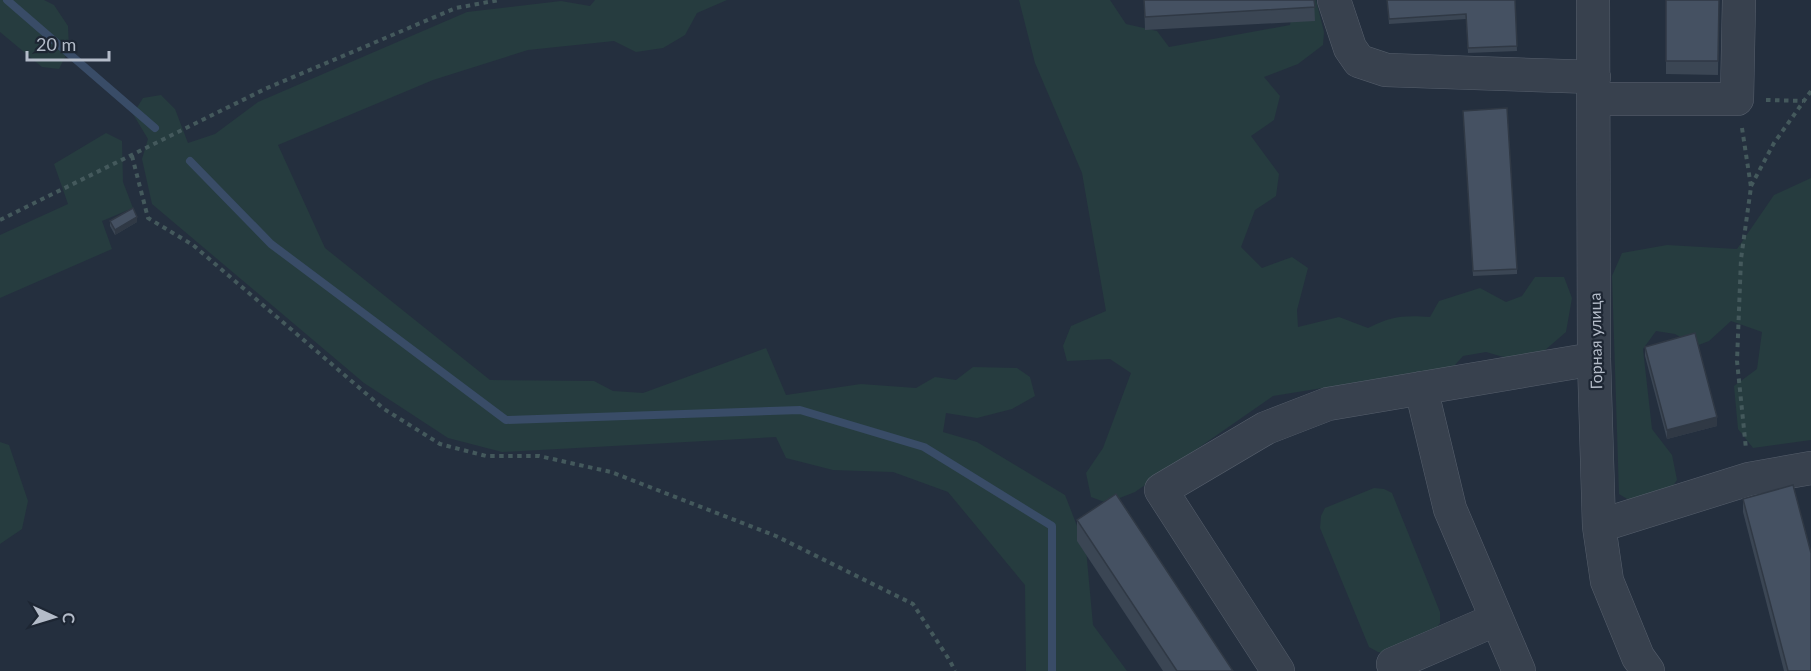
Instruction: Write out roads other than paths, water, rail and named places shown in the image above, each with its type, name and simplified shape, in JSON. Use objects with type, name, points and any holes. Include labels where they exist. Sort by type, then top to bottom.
[{"type":"street","points":[[1334,0],[1350,48],[1359,61],[1386,70],[1737,99],[1739,0]]},
{"type":"street","name":"Горная улица","points":[[1593,0],[1594,359],[1599,526],[1607,581],[1638,657],[1648,671]]},
{"type":"street","points":[[1278,671],[1161,490],[1266,428],[1328,404],[1594,359]]},
{"type":"street","points":[[1421,388],[1450,509],[1519,671]]},
{"type":"street","points":[[1599,526],[1749,479],[1811,468]]},
{"type":"street","points":[[1393,664],[1497,619]]},
{"type":"waterway","points":[[7,0],[155,128]]},
{"type":"waterway","points":[[190,161],[271,244],[506,420],[800,410],[924,447],[1052,526],[1052,671]]}]
